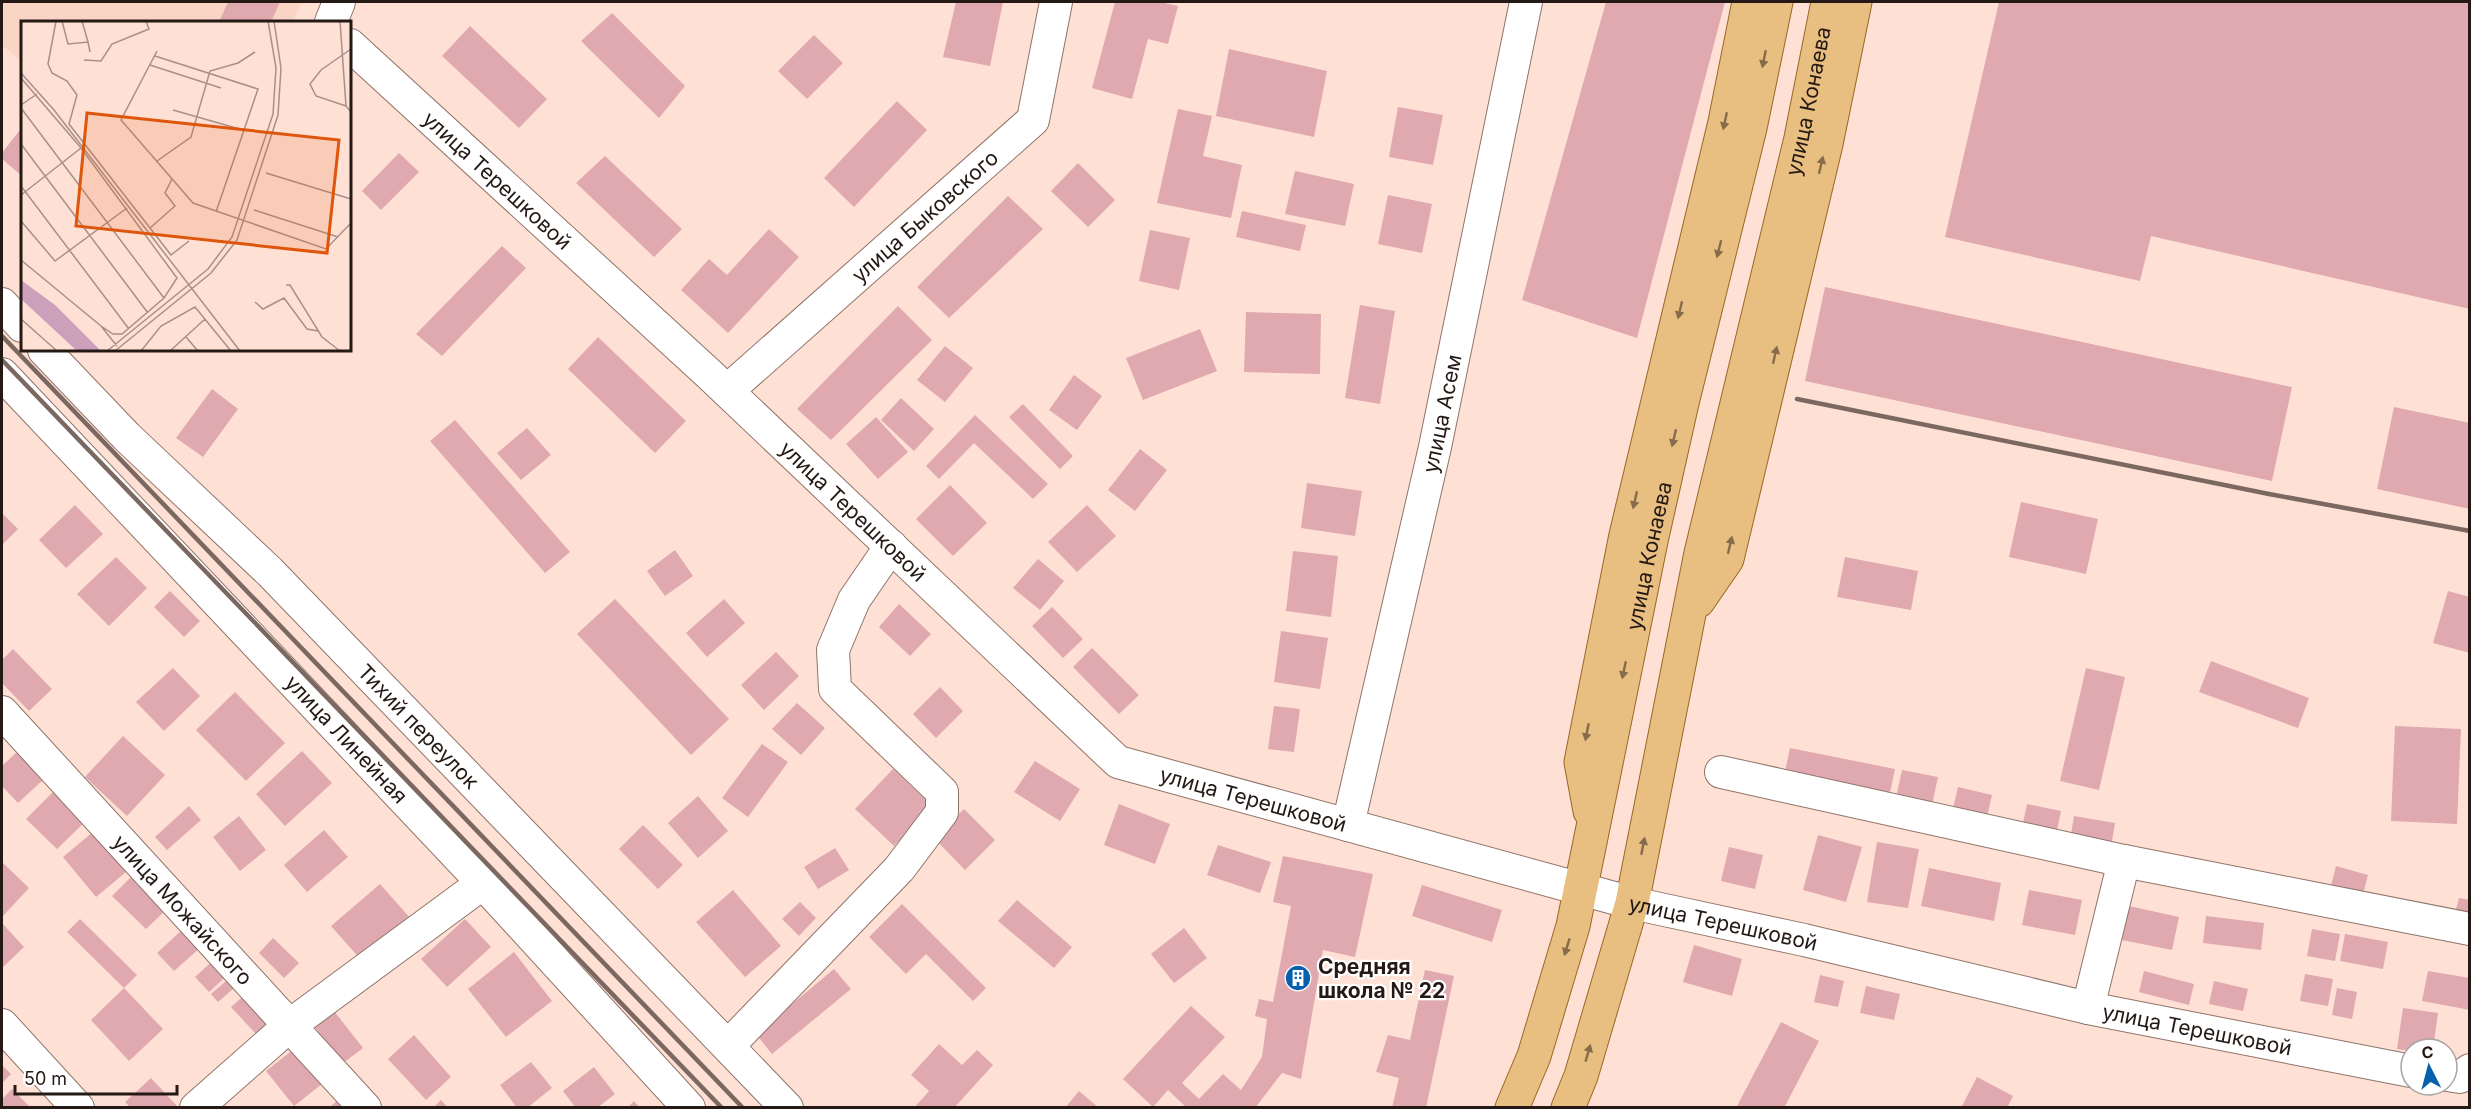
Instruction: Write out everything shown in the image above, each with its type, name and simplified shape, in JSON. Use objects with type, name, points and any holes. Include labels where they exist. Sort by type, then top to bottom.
[{"type":"main road","points":[[1594,830],[1581,762],[1626,535],[1725,122],[1749,2]]},
{"type":"main road","name":"улица Конаева","points":[[1512,1107],[1534,1056],[1574,926],[1651,541],[1690,368],[1750,128],[1776,2]]},
{"type":"main road","name":"улица Конаева","points":[[1568,1107],[1581,1076],[1632,903],[1704,542],[1801,138],[1828,2]]},
{"type":"main road","points":[[1690,612],[1727,559],[1826,144],[1855,2]]},
{"type":"street","points":[[330,21],[339,2]]},
{"type":"street","name":"улица Быковского","points":[[727,391],[1033,120],[1056,2]]},
{"type":"street","name":"улица Асем","points":[[1348,825],[1435,447],[1518,3]]},
{"type":"street","name":"улица Терешковой","points":[[351,46],[727,391],[1118,762],[1632,903],[1804,940],[2088,1008],[2399,1069]]},
{"type":"street","points":[[2,304],[21,325]]},
{"type":"street","name":"Тихий переулок","points":[[45,351],[127,436],[270,572],[787,1107]]},
{"type":"street","name":"улица Линейная","points":[[2,374],[483,883],[688,1107]]},
{"type":"street","points":[[728,1046],[899,869],[942,812],[942,792],[835,689],[833,650],[854,600],[891,546]]},
{"type":"street","name":"улица Можайского","points":[[2,712],[365,1107]]},
{"type":"street","points":[[1721,772],[2124,861],[2469,929]]},
{"type":"street","points":[[2088,1008],[2124,861]]},
{"type":"street","points":[[196,1107],[289,1026],[483,883]]},
{"type":"street","points":[[2,1025],[78,1107]]},
{"type":"shaded area","points":[[2,2],[302,2],[293,21],[21,21],[21,61],[2,45]]},
{"type":"building","points":[[228,2],[280,2],[271,21],[219,21]]},
{"type":"building","points":[[956,2],[1003,2],[990,66],[943,57]]},
{"type":"building","points":[[1115,2],[1160,2],[1178,6],[1168,44],[1148,39],[1132,99],[1092,88]]},
{"type":"building","points":[[1606,2],[1725,2],[1637,338],[1522,300]]},
{"type":"building","points":[[1999,2],[2470,2],[2470,309],[2151,236],[2140,281],[1945,237]]},
{"type":"building","points":[[612,13],[685,86],[659,118],[581,41]]},
{"type":"building","points":[[470,26],[547,99],[519,128],[442,56]]},
{"type":"building","points":[[814,35],[843,63],[807,99],[778,71]]},
{"type":"building","points":[[1229,49],[1327,71],[1314,137],[1216,116]]},
{"type":"building","points":[[897,101],[927,130],[854,207],[824,178]]},
{"type":"building","points":[[1398,107],[1443,115],[1433,165],[1389,157]]},
{"type":"building","points":[[1178,109],[1212,116],[1203,156],[1242,165],[1231,218],[1157,203]]},
{"type":"building","points":[[19,131],[21,132],[21,175],[2,159],[2,153]]},
{"type":"building","points":[[399,153],[419,172],[381,210],[362,191]]},
{"type":"building","points":[[605,156],[682,229],[654,257],[576,183]]},
{"type":"building","points":[[1078,163],[1115,200],[1088,227],[1051,191]]},
{"type":"building","points":[[1295,171],[1354,184],[1345,226],[1285,214]]},
{"type":"building","points":[[1388,195],[1432,204],[1422,253],[1378,244]]},
{"type":"building","points":[[1008,196],[1043,229],[949,318],[917,287]]},
{"type":"building","points":[[1242,211],[1306,225],[1300,251],[1236,237]]},
{"type":"building","points":[[769,229],[799,257],[728,333],[681,290],[709,259],[727,275]]},
{"type":"building","points":[[1150,230],[1190,238],[1179,290],[1139,281]]},
{"type":"building","points":[[502,246],[526,268],[442,356],[416,334]]},
{"type":"building","points":[[1825,287],[2292,387],[2272,481],[1805,381]]},
{"type":"building","points":[[1360,305],[1395,311],[1380,404],[1345,398]]},
{"type":"building","points":[[898,306],[932,340],[831,440],[797,409]]},
{"type":"building","points":[[1246,312],[1321,314],[1320,374],[1244,372]]},
{"type":"building","points":[[1200,329],[1217,371],[1143,400],[1126,358]]},
{"type":"building","points":[[598,337],[686,421],[655,453],[568,369]]},
{"type":"building","points":[[945,346],[973,368],[945,402],[917,380]]},
{"type":"building","points":[[1074,375],[1102,396],[1077,430],[1049,410]]},
{"type":"building","points":[[212,389],[238,409],[203,457],[176,438]]},
{"type":"building","points":[[901,398],[934,429],[914,451],[881,420]]},
{"type":"building","points":[[1023,404],[1073,456],[1060,469],[1009,417]]},
{"type":"building","points":[[2394,407],[2470,423],[2470,509],[2377,489]]},
{"type":"building","points":[[975,415],[1048,484],[1033,499],[974,443],[939,479],[926,466]]},
{"type":"building","points":[[876,417],[908,452],[878,479],[846,444]]},
{"type":"building","points":[[455,420],[570,552],[545,573],[430,441]]},
{"type":"building","points":[[527,428],[551,455],[521,480],[497,453]]},
{"type":"building","points":[[1140,449],[1167,470],[1135,511],[1108,490]]},
{"type":"building","points":[[1307,483],[1362,491],[1355,536],[1301,528]]},
{"type":"building","points":[[950,485],[987,523],[953,556],[916,519]]},
{"type":"building","points":[[2021,502],[2098,519],[2086,574],[2009,557]]},
{"type":"building","points":[[75,505],[103,534],[66,568],[39,540]]},
{"type":"building","points":[[1087,505],[1116,536],[1077,572],[1048,542]]},
{"type":"building","points":[[2,513],[18,529],[2,545]]},
{"type":"building","points":[[675,550],[693,576],[665,596],[647,571]]},
{"type":"building","points":[[1293,551],[1338,556],[1331,617],[1286,611]]},
{"type":"building","points":[[116,557],[147,588],[109,626],[77,594]]},
{"type":"building","points":[[1845,557],[1918,571],[1911,610],[1837,597]]},
{"type":"building","points":[[1038,559],[1064,581],[1040,610],[1013,588]]},
{"type":"building","points":[[170,591],[200,621],[184,637],[154,607]]},
{"type":"building","points":[[2448,591],[2470,597],[2470,653],[2433,643]]},
{"type":"building","points":[[615,599],[729,719],[691,755],[577,634]]},
{"type":"building","points":[[724,599],[745,623],[707,657],[686,633]]},
{"type":"building","points":[[899,604],[931,634],[910,656],[879,627]]},
{"type":"building","points":[[1052,607],[1083,639],[1063,658],[1032,626]]},
{"type":"building","points":[[1281,631],[1328,638],[1320,689],[1274,682]]},
{"type":"building","points":[[1092,648],[1139,695],[1119,714],[1073,667]]},
{"type":"building","points":[[13,649],[52,689],[29,711],[2,683],[2,660]]},
{"type":"building","points":[[776,652],[799,676],[764,710],[741,685]]},
{"type":"building","points":[[2211,661],[2309,698],[2298,728],[2199,692]]},
{"type":"building","points":[[173,668],[200,696],[164,731],[136,702]]},
{"type":"building","points":[[2086,668],[2125,677],[2099,790],[2060,781]]},
{"type":"building","points":[[940,687],[963,711],[936,738],[913,714]]},
{"type":"building","points":[[235,692],[285,743],[246,781],[196,730]]},
{"type":"building","points":[[797,703],[825,728],[801,755],[772,729]]},
{"type":"building","points":[[1274,706],[1300,709],[1294,752],[1268,749]]},
{"type":"building","points":[[2395,726],[2461,729],[2457,824],[2391,821]]},
{"type":"building","points":[[123,736],[165,775],[127,816],[85,777]]},
{"type":"building","points":[[762,744],[788,762],[748,817],[722,798]]},
{"type":"building","points":[[1790,748],[1895,769],[1889,797],[1784,776]]},
{"type":"building","points":[[302,751],[332,783],[285,826],[256,794]]},
{"type":"building","points":[[17,752],[43,780],[18,803],[2,786],[2,766]]},
{"type":"building","points":[[1035,761],[1080,789],[1060,821],[1014,792]]},
{"type":"building","points":[[893,769],[932,806],[894,846],[855,809]]},
{"type":"building","points":[[1902,770],[1938,777],[1932,805],[1896,798]]},
{"type":"building","points":[[1958,787],[1992,795],[1986,821],[1952,813]]},
{"type":"building","points":[[56,789],[87,820],[57,849],[26,819]]},
{"type":"building","points":[[698,796],[728,831],[698,858],[668,823]]},
{"type":"building","points":[[1119,804],[1170,824],[1155,864],[1104,845]]},
{"type":"building","points":[[2027,804],[2061,811],[2054,844],[2020,837]]},
{"type":"building","points":[[189,806],[201,820],[167,850],[155,837]]},
{"type":"building","points":[[964,809],[995,840],[965,870],[934,838]]},
{"type":"building","points":[[239,816],[266,850],[240,871],[213,837]]},
{"type":"building","points":[[2074,816],[2115,823],[2110,853],[2069,846]]},
{"type":"building","points":[[643,825],[683,865],[658,889],[619,849]]},
{"type":"building","points":[[324,830],[348,857],[307,892],[284,865]]},
{"type":"building","points":[[93,832],[126,872],[96,897],[63,857]]},
{"type":"building","points":[[1818,835],[1862,847],[1846,902],[1803,890]]},
{"type":"building","points":[[1877,842],[1919,849],[1908,908],[1867,902]]},
{"type":"building","points":[[1218,845],[1271,862],[1260,893],[1207,875]]},
{"type":"building","points":[[1729,847],[1763,855],[1755,889],[1721,881]]},
{"type":"building","points":[[835,848],[849,870],[818,889],[804,867]]},
{"type":"building","name":"Средняя школа № 22","points":[[1283,856],[1373,874],[1355,957],[1323,950],[1301,1079],[1282,1073],[1255,1108],[1187,1108],[1168,1090],[1153,1107],[1123,1079],[1191,1006],[1225,1037],[1182,1083],[1199,1099],[1223,1074],[1241,1090],[1262,1057],[1267,1019],[1255,1016],[1259,999],[1273,1002],[1291,906],[1273,902]]},
{"type":"building","points":[[2,862],[29,888],[3,916],[2,915]]},
{"type":"building","points":[[2336,866],[2368,875],[2360,906],[2328,898]]},
{"type":"building","points":[[1929,868],[2001,883],[1994,921],[1921,906]]},
{"type":"building","points":[[134,874],[168,908],[146,929],[112,896]]},
{"type":"building","points":[[380,884],[411,919],[362,961],[331,926]]},
{"type":"building","points":[[1422,885],[1502,910],[1492,942],[1412,916]]},
{"type":"building","points":[[733,890],[781,946],[745,977],[696,922]]},
{"type":"building","points":[[2029,890],[2082,900],[2075,935],[2022,925]]},
{"type":"building","points":[[2459,898],[2470,900],[2470,916],[2455,913]]},
{"type":"building","points":[[1017,900],[1072,947],[1054,968],[998,921]]},
{"type":"building","points":[[800,902],[816,918],[799,936],[782,919]]},
{"type":"building","points":[[902,904],[986,988],[973,1001],[926,954],[906,974],[869,937]]},
{"type":"building","points":[[2129,906],[2179,917],[2172,950],[2122,940]]},
{"type":"building","points":[[2206,916],[2264,923],[2261,950],[2203,943]]},
{"type":"building","points":[[80,919],[137,975],[124,988],[67,932]]},
{"type":"building","points":[[465,919],[491,947],[447,987],[421,959]]},
{"type":"building","points":[[2,923],[24,947],[2,968]]},
{"type":"building","points":[[184,928],[201,947],[174,971],[157,953]]},
{"type":"building","points":[[1184,928],[1207,958],[1174,983],[1151,954]]},
{"type":"building","points":[[2312,929],[2340,934],[2335,961],[2307,956]]},
{"type":"building","points":[[2345,934],[2388,942],[2383,969],[2340,961]]},
{"type":"building","points":[[273,938],[299,963],[284,978],[259,953]]},
{"type":"building","points":[[1694,945],[1742,959],[1732,996],[1683,982]]},
{"type":"building","points":[[514,952],[552,1001],[506,1037],[468,989]]},
{"type":"building","points":[[217,957],[231,972],[209,992],[195,977]]},
{"type":"building","points":[[834,969],[851,989],[772,1054],[756,1034]]},
{"type":"building","points":[[1425,970],[1454,976],[1426,1108],[1392,1108],[1399,1078],[1376,1072],[1388,1035],[1410,1040]]},
{"type":"building","points":[[2144,971],[2194,984],[2189,1005],[2139,992]]},
{"type":"building","points":[[2428,971],[2470,978],[2470,1010],[2422,1001]]},
{"type":"building","points":[[2305,974],[2333,979],[2328,1006],[2300,1001]]},
{"type":"building","points":[[233,975],[240,983],[218,1002],[211,994]]},
{"type":"building","points":[[1820,975],[1844,981],[1838,1007],[1814,1002]]},
{"type":"building","points":[[2214,981],[2248,989],[2243,1011],[2209,1004]]},
{"type":"building","points":[[1866,986],[1900,994],[1894,1020],[1860,1013]]},
{"type":"building","points":[[124,988],[163,1029],[129,1061],[91,1020]]},
{"type":"building","points":[[2337,988],[2357,992],[2352,1019],[2332,1015]]},
{"type":"building","points":[[248,992],[273,1018],[256,1034],[231,1007]]},
{"type":"building","points":[[2403,1008],[2438,1013],[2435,1037],[2399,1037],[2399,1049],[2397,1049]]},
{"type":"building","points":[[334,1011],[363,1048],[343,1063],[314,1026]]},
{"type":"building","points":[[1781,1022],[1819,1041],[1784,1108],[1736,1108]]},
{"type":"building","points":[[414,1035],[451,1077],[426,1100],[388,1059]]},
{"type":"building","points":[[939,1044],[962,1065],[977,1050],[993,1065],[954,1108],[914,1108],[929,1091],[911,1075]]},
{"type":"building","points":[[299,1045],[327,1080],[294,1106],[266,1071]]},
{"type":"building","points":[[531,1062],[552,1088],[527,1108],[517,1108],[500,1085]]},
{"type":"building","points":[[2,1065],[11,1074],[2,1083]]},
{"type":"building","points":[[594,1067],[615,1094],[597,1108],[576,1108],[563,1091]]},
{"type":"building","points":[[1977,1077],[2013,1096],[2007,1108],[1961,1108]]},
{"type":"building","points":[[151,1078],[177,1106],[175,1108],[131,1108],[125,1102]]},
{"type":"building","points":[[12,1089],[31,1108],[2,1108],[2,1099]]},
{"type":"building","points":[[1079,1091],[1099,1108],[1065,1108]]},
{"type":"building","points":[[341,1097],[350,1108],[329,1108]]},
{"type":"building","points":[[441,1100],[448,1108],[433,1108]]},
{"type":"building","points":[[634,1101],[640,1108],[627,1108]]},
{"type":"railway","points":[[2,336],[743,1108]]},
{"type":"railway","points":[[2,360],[722,1108]]},
{"type":"railway","points":[[1797,399],[2269,494],[2470,531]]},
{"type":"place","name":"Средняя школа № 22","points":[[1298,978]]}]
